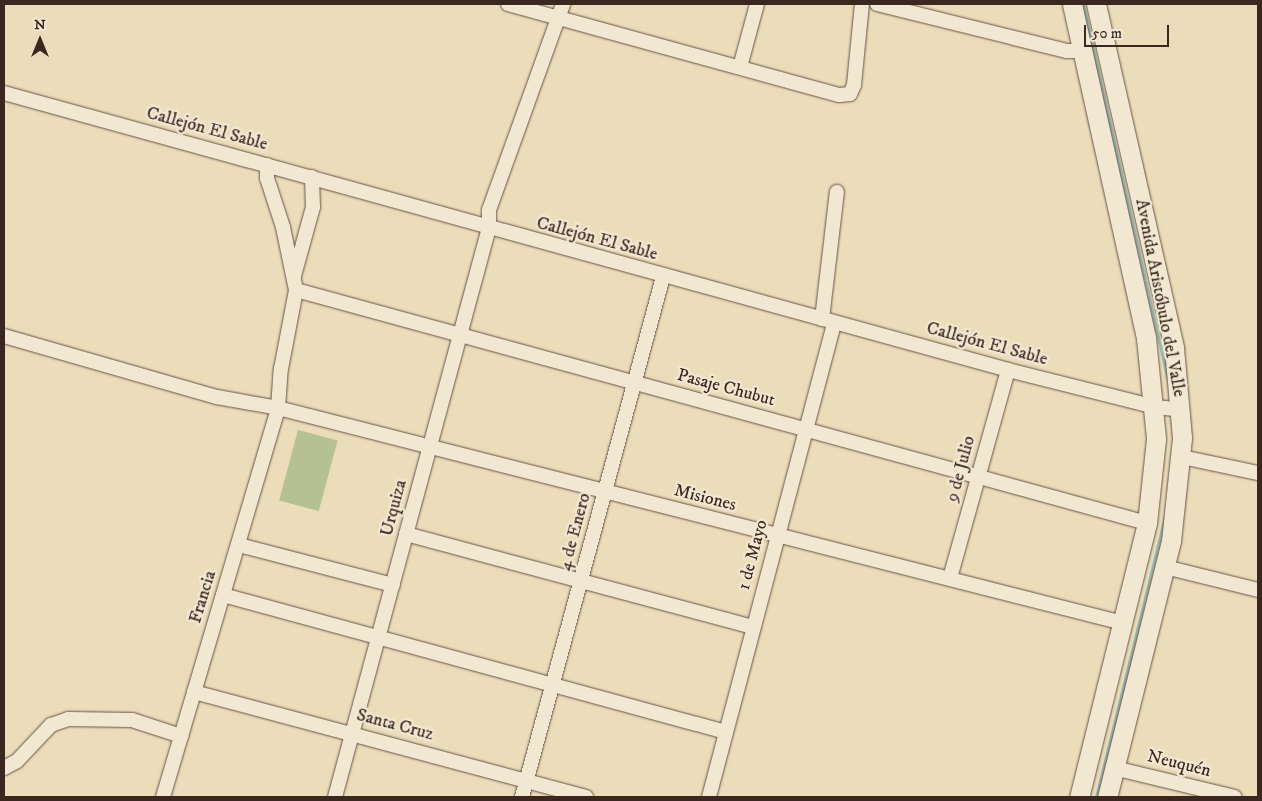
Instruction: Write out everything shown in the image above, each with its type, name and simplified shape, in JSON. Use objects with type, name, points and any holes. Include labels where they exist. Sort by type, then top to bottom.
[{"type":"main road","name":"Avenida Aristóbulo del Valle","points":[[1072,4],[1146,338],[1155,407],[1155,457],[1147,523],[1080,797]]},
{"type":"main road","name":"Avenida Aristóbulo del Valle","points":[[1096,4],[1174,348],[1182,410],[1182,457],[1176,517],[1107,797]]},
{"type":"street","points":[[508,4],[839,95],[850,94],[854,85],[862,4]]},
{"type":"street","name":"Urquiza","points":[[335,797],[489,228],[489,210],[497,184],[522,126],[563,4]]},
{"type":"street","points":[[740,67],[757,4]]},
{"type":"street","points":[[878,4],[1067,51],[1083,51]]},
{"type":"street","name":"Callejón El Sable","points":[[4,93],[312,177],[663,277],[1008,370],[1155,407],[1182,410]]},
{"type":"street","points":[[267,165],[267,178],[281,221],[295,284]]},
{"type":"street","name":"Francia","points":[[163,797],[278,408],[281,369],[295,284],[313,207],[312,177]]},
{"type":"street","name":"1 de Mayo","points":[[709,797],[806,429],[828,321],[837,192]]},
{"type":"street","name":"4 de Enero","points":[[522,797],[663,277]]},
{"type":"street","name":"Pasaje Chubut","points":[[295,284],[460,336],[1147,523]]},
{"type":"street","name":"Misiones","points":[[4,336],[217,397],[278,408],[1123,623]]},
{"type":"street","name":"9 de Julio","points":[[950,578],[1008,370]]},
{"type":"street","points":[[1182,457],[1258,473]]},
{"type":"street","points":[[406,534],[753,627]]},
{"type":"street","points":[[239,544],[393,584]]},
{"type":"street","points":[[1165,567],[1258,590]]},
{"type":"street","points":[[224,594],[726,732]]},
{"type":"street","name":"Santa Cruz","points":[[194,692],[353,732],[586,797]]},
{"type":"street","points":[[4,768],[17,760],[51,725],[68,720],[132,720],[181,736]]},
{"type":"street","name":"Neuquén","points":[[1114,768],[1235,797]]},
{"type":"green space","points":[[298,430],[338,441],[319,511],[279,501]]},
{"type":"waterway","points":[[1083,4],[1167,378]]},
{"type":"waterway","points":[[1096,797],[1165,516]]}]
